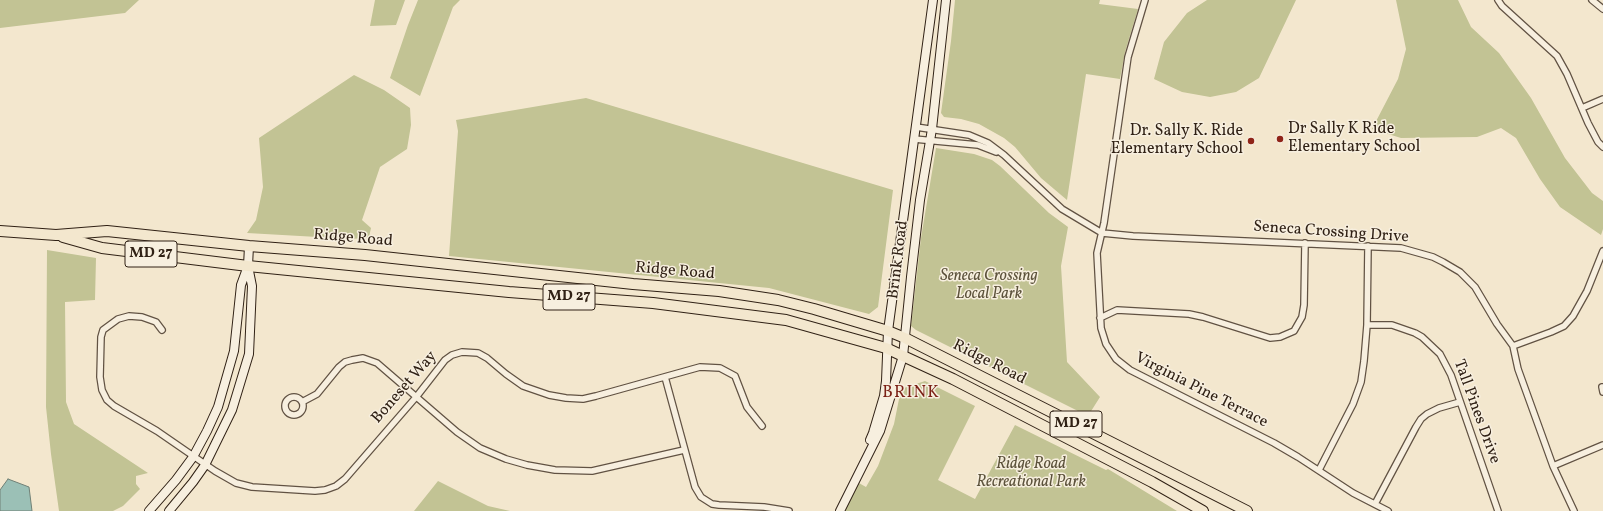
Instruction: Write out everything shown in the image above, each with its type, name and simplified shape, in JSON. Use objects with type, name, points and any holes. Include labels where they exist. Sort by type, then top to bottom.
[{"type":"highway","name":"Ridge Road","points":[[0,231],[56,235],[107,231],[249,246],[364,255],[633,284],[719,291],[786,302],[888,331],[905,338],[1247,511]]},
{"type":"highway","name":"Ridge Road","points":[[56,235],[102,248],[248,266],[502,291],[668,305],[786,320],[886,348],[953,379],[1131,471],[1203,511]]},
{"type":"main road","name":"Brink Road","points":[[835,511],[873,433],[884,396],[888,331],[933,0]]},
{"type":"main road","name":"Brink Road","points":[[840,511],[880,430],[903,356],[917,223],[931,140],[946,0]]},
{"type":"main road","points":[[169,511],[205,465],[232,410],[249,354],[252,286],[248,266],[249,246]]},
{"type":"main road","points":[[149,511],[176,480],[193,457],[218,407],[234,351],[241,285],[248,266]]},
{"type":"street","name":"Virginia Pine Terrace","points":[[1145,0],[1128,58],[1102,233],[1096,260],[1100,328],[1106,344],[1111,353],[1122,364],[1154,382],[1274,443],[1319,470],[1353,493],[1388,511]]},
{"type":"street","points":[[1498,0],[1502,6],[1557,56],[1567,74],[1588,123],[1598,142],[1603,147]]},
{"type":"street","points":[[1592,0],[1603,10]]},
{"type":"street","points":[[1582,108],[1603,99]]},
{"type":"street","name":"Seneca Crossing Drive","points":[[916,127],[969,135],[988,143],[1004,155],[1062,209],[1102,233],[1133,236],[1401,248],[1433,257],[1460,272],[1474,286],[1497,324],[1513,346],[1518,369],[1553,466],[1574,511]]},
{"type":"street","name":"Seneca Crossing Drive","points":[[914,139],[978,145],[1004,155]]},
{"type":"street","points":[[1100,318],[1117,310],[1189,314],[1270,338],[1280,337],[1294,330],[1302,317],[1304,305],[1305,243]]},
{"type":"street","points":[[1319,470],[1353,404],[1362,375],[1367,325],[1368,246]]},
{"type":"street","points":[[1513,346],[1564,326],[1572,316],[1586,291],[1603,251]]},
{"type":"street","name":"Boneset Way","points":[[162,330],[156,322],[142,317],[129,316],[118,318],[104,330],[101,337],[100,377],[102,390],[107,400],[114,406],[157,431],[205,465],[236,483],[252,487],[302,491],[325,490],[336,486],[345,479],[416,396],[444,360],[452,354],[462,352],[478,353],[487,358],[523,386],[549,395],[582,399],[700,367],[720,368],[734,376],[747,407],[762,426]]},
{"type":"street","name":"Tall Pines Drive","points":[[1367,325],[1392,325],[1410,331],[1422,337],[1440,354],[1446,364],[1498,511]]},
{"type":"street","points":[[302,402],[317,394],[339,367],[345,362],[357,358],[369,359],[377,363],[457,432],[480,448],[527,466],[555,470],[592,471],[684,450]]},
{"type":"street","points":[[665,377],[695,487],[702,497],[707,501],[720,505],[764,507],[789,511]]},
{"type":"street","points":[[1375,504],[1421,419],[1439,408],[1460,402]]},
{"type":"street","points":[[1553,466],[1603,445]]},
{"type":"green space","points":[[0,0],[139,0],[125,13],[0,28]]},
{"type":"green space","points":[[375,0],[405,0],[396,25],[370,26]]},
{"type":"green space","points":[[418,0],[460,0],[453,7],[420,96],[390,78]]},
{"type":"green space","points":[[955,0],[1100,0],[1099,4],[1138,9],[1125,52],[1120,79],[1086,74],[1067,200],[1041,178],[1015,147],[1004,138],[979,124],[961,119],[944,117],[941,113]]},
{"type":"green space","points":[[1207,0],[1296,0],[1259,78],[1236,92],[1210,97],[1182,92],[1154,79],[1164,42],[1187,13]]},
{"type":"green space","points":[[1396,0],[1458,0],[1471,27],[1499,53],[1531,98],[1565,158],[1592,193],[1603,201],[1603,229],[1601,235],[1560,207],[1540,179],[1516,138],[1501,128],[1477,137],[1401,138],[1372,129],[1398,79],[1406,49]]},
{"type":"green space","points":[[354,75],[384,90],[410,108],[411,125],[407,149],[380,167],[362,220],[371,228],[369,237],[353,239],[247,233],[256,220],[263,187],[259,138]]},
{"type":"green space","points":[[586,98],[893,190],[878,307],[869,314],[769,288],[449,256],[458,131],[456,120]]},
{"type":"green space","name":"Seneca Crossing Local Park","points":[[936,148],[974,154],[992,160],[1049,213],[1068,227],[1061,266],[1067,362],[1100,397],[1088,416],[916,330],[911,326],[921,238]]},
{"type":"green space","points":[[47,250],[96,258],[95,300],[65,302],[66,402],[74,424],[148,473],[136,476],[136,484],[140,489],[123,506],[113,511],[59,511],[46,407]]},
{"type":"green space","name":"Ridge Road Recreational Park","points":[[925,381],[975,406],[938,480],[975,499],[1015,425],[1106,470],[1108,469],[1177,511],[842,511],[857,482],[866,487],[878,466],[894,424],[901,389]]},
{"type":"green space","points":[[438,481],[488,506],[510,511],[414,511]]},
{"type":"water","points":[[8,479],[29,487],[32,511],[0,511],[0,490]]},
{"type":"place","name":"Dr Sally K Ride Elementary School","points":[[1280,139]]},
{"type":"place","name":"Dr. Sally K. Ride Elementary School","points":[[1251,141]]},
{"type":"district","name":"BRINK","points":[[911,394]]}]
